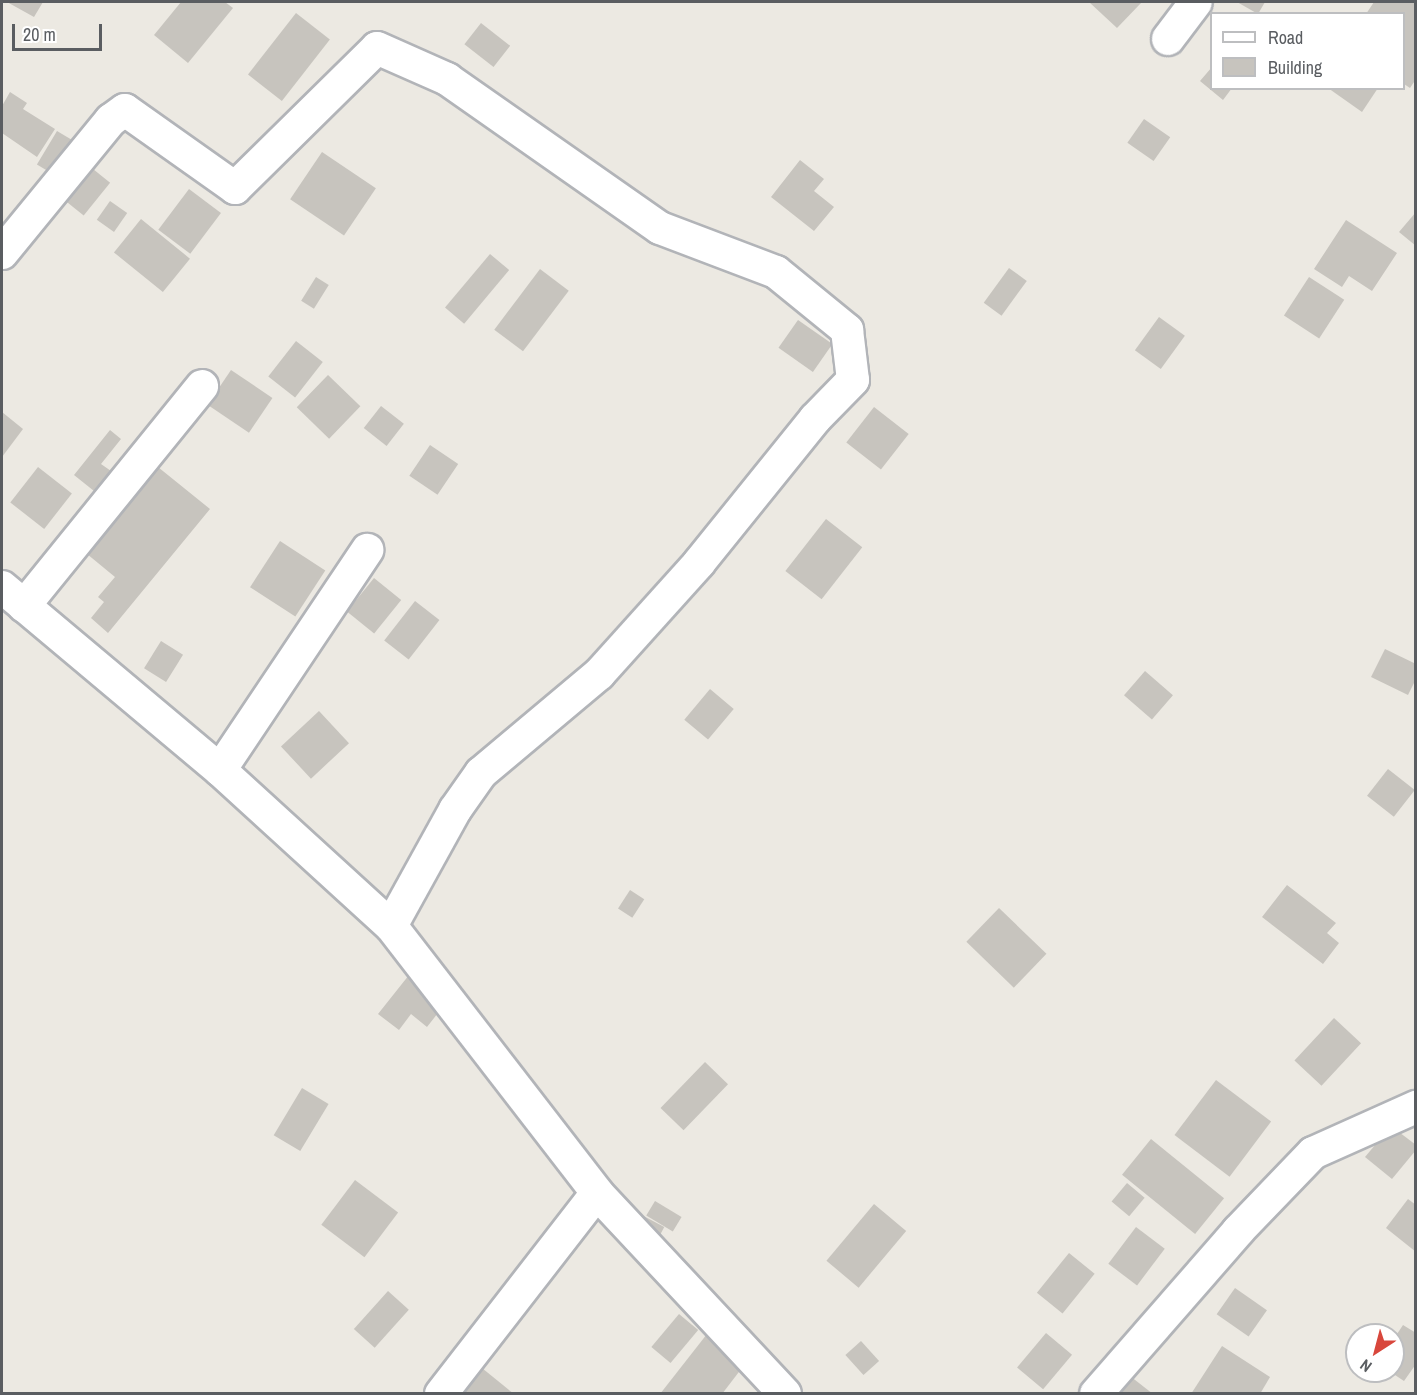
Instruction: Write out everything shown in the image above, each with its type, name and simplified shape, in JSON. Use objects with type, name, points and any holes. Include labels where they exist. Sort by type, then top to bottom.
[{"type":"street","points":[[1168,39],[1196,2]]},
{"type":"street","points":[[2,253],[111,120],[125,110],[235,188],[377,48],[447,79],[660,228],[776,272],[848,330],[854,380],[815,419],[699,562],[599,674],[481,773],[455,810],[391,926]]},
{"type":"street","points":[[202,386],[13,596],[220,770],[391,926],[597,1194],[785,1394]]},
{"type":"street","points":[[220,770],[367,550]]},
{"type":"street","points":[[1096,1394],[1238,1231],[1313,1153],[1416,1107]]},
{"type":"street","points":[[441,1394],[597,1194]]},
{"type":"building","points":[[7,2],[43,2],[34,17]]},
{"type":"building","points":[[181,2],[225,2],[233,8],[188,63],[154,35]]},
{"type":"building","points":[[1089,2],[1142,2],[1117,28]]},
{"type":"building","points":[[1237,2],[1265,2],[1259,12],[1254,12]]},
{"type":"building","points":[[1374,2],[1416,2],[1416,79],[1410,88],[1405,85],[1405,12],[1367,12]]},
{"type":"building","points":[[296,13],[330,39],[282,101],[248,74]]},
{"type":"building","points":[[481,23],[510,46],[494,67],[464,44]]},
{"type":"building","points":[[1210,69],[1210,89],[1200,81]]},
{"type":"building","points":[[1211,90],[1230,90],[1223,100]]},
{"type":"building","points":[[1331,90],[1377,90],[1362,112]]},
{"type":"building","points":[[10,92],[27,103],[23,109],[55,129],[37,157],[2,133],[2,106]]},
{"type":"building","points":[[1144,119],[1170,137],[1154,161],[1127,143]]},
{"type":"building","points":[[57,131],[75,142],[55,175],[37,164]]},
{"type":"building","points":[[322,152],[376,188],[344,236],[290,199]]},
{"type":"building","points":[[800,160],[824,179],[814,191],[834,207],[814,231],[771,197]]},
{"type":"building","points":[[93,169],[110,183],[84,215],[67,202]]},
{"type":"building","points":[[189,189],[221,213],[190,254],[158,230]]},
{"type":"building","points":[[110,201],[127,213],[114,232],[97,220]]},
{"type":"building","points":[[1416,212],[1416,246],[1399,232]]},
{"type":"building","points":[[141,219],[190,259],[163,292],[114,252]]},
{"type":"building","points":[[1346,220],[1397,253],[1372,291],[1349,276],[1342,287],[1314,269]]},
{"type":"building","points":[[490,254],[509,270],[464,324],[445,308]]},
{"type":"building","points":[[1009,268],[1027,281],[1002,316],[984,303]]},
{"type":"building","points":[[540,269],[569,291],[523,351],[494,330]]},
{"type":"building","points":[[316,277],[329,285],[314,309],[301,301]]},
{"type":"building","points":[[1309,277],[1344,300],[1319,338],[1284,316]]},
{"type":"building","points":[[1159,317],[1185,336],[1161,369],[1135,350]]},
{"type":"building","points":[[798,320],[832,344],[813,372],[778,348]]},
{"type":"building","points":[[296,341],[323,362],[295,397],[268,376]]},
{"type":"building","points":[[231,370],[272,398],[249,433],[208,405]]},
{"type":"building","points":[[328,375],[360,406],[329,439],[297,407]]},
{"type":"building","points":[[381,406],[404,424],[387,446],[364,428]]},
{"type":"building","points":[[874,407],[909,434],[881,470],[846,442]]},
{"type":"building","points":[[2,412],[23,429],[2,457]]},
{"type":"building","points":[[110,430],[121,439],[101,464],[111,471],[94,491],[74,475]]},
{"type":"building","points":[[430,445],[458,464],[437,495],[409,476]]},
{"type":"building","points":[[153,463],[210,509],[108,633],[91,618],[104,602],[98,597],[115,577],[81,549]]},
{"type":"building","points":[[38,467],[72,493],[44,529],[10,502]]},
{"type":"building","points":[[826,519],[862,547],[822,599],[785,571]]},
{"type":"building","points":[[280,541],[325,570],[295,617],[250,587]]},
{"type":"building","points":[[374,578],[401,600],[374,633],[347,611]]},
{"type":"building","points":[[415,601],[439,620],[409,659],[384,640]]},
{"type":"building","points":[[161,641],[183,655],[166,682],[144,668]]},
{"type":"building","points":[[1385,649],[1416,664],[1416,679],[1408,695],[1371,677]]},
{"type":"building","points":[[1145,671],[1173,695],[1152,719],[1124,695]]},
{"type":"building","points":[[710,689],[734,709],[708,740],[684,720]]},
{"type":"building","points":[[319,711],[349,743],[311,779],[281,746]]},
{"type":"building","points":[[1388,769],[1415,790],[1394,817],[1367,796]]},
{"type":"building","points":[[1287,885],[1336,923],[1327,933],[1339,943],[1323,964],[1262,917]]},
{"type":"building","points":[[630,890],[644,899],[632,918],[618,908]]},
{"type":"building","points":[[999,908],[1046,954],[1014,988],[966,942]]},
{"type":"building","points":[[409,975],[445,1004],[427,1027],[411,1014],[399,1030],[378,1014]]},
{"type":"building","points":[[1334,1018],[1361,1043],[1322,1086],[1294,1060]]},
{"type":"building","points":[[705,1062],[728,1084],[684,1130],[661,1108]]},
{"type":"building","points":[[1216,1080],[1271,1122],[1230,1177],[1174,1135]]},
{"type":"building","points":[[302,1088],[329,1104],[300,1151],[274,1135]]},
{"type":"building","points":[[1391,1126],[1416,1145],[1416,1150],[1392,1179],[1365,1157]]},
{"type":"building","points":[[1151,1139],[1224,1198],[1195,1234],[1122,1175]]},
{"type":"building","points":[[355,1180],[398,1212],[364,1257],[321,1225]]},
{"type":"building","points":[[1127,1183],[1145,1198],[1129,1216],[1112,1201]]},
{"type":"building","points":[[1408,1199],[1416,1205],[1416,1252],[1386,1228]]},
{"type":"building","points":[[655,1201],[682,1217],[673,1232],[646,1216]]},
{"type":"building","points":[[874,1204],[906,1231],[859,1288],[826,1261]]},
{"type":"building","points":[[636,1212],[664,1227],[657,1241],[628,1226]]},
{"type":"building","points":[[1136,1227],[1165,1249],[1137,1285],[1108,1264]]},
{"type":"building","points":[[1069,1253],[1095,1274],[1063,1313],[1037,1293]]},
{"type":"building","points":[[1235,1288],[1267,1310],[1249,1337],[1217,1314]]},
{"type":"building","points":[[388,1291],[409,1310],[375,1348],[354,1329]]},
{"type":"building","points":[[679,1314],[698,1330],[671,1363],[651,1347]]},
{"type":"building","points":[[1405,1326],[1416,1333],[1416,1364],[1405,1380]]},
{"type":"building","points":[[1046,1333],[1072,1355],[1043,1389],[1017,1367]]},
{"type":"building","points":[[707,1334],[745,1364],[722,1394],[660,1394]]},
{"type":"building","points":[[861,1341],[879,1361],[863,1375],[845,1355]]},
{"type":"building","points":[[1222,1346],[1270,1377],[1260,1394],[1191,1394]]},
{"type":"building","points":[[477,1364],[514,1394],[454,1394]]},
{"type":"building","points":[[1130,1376],[1153,1394],[1116,1394]]}]
